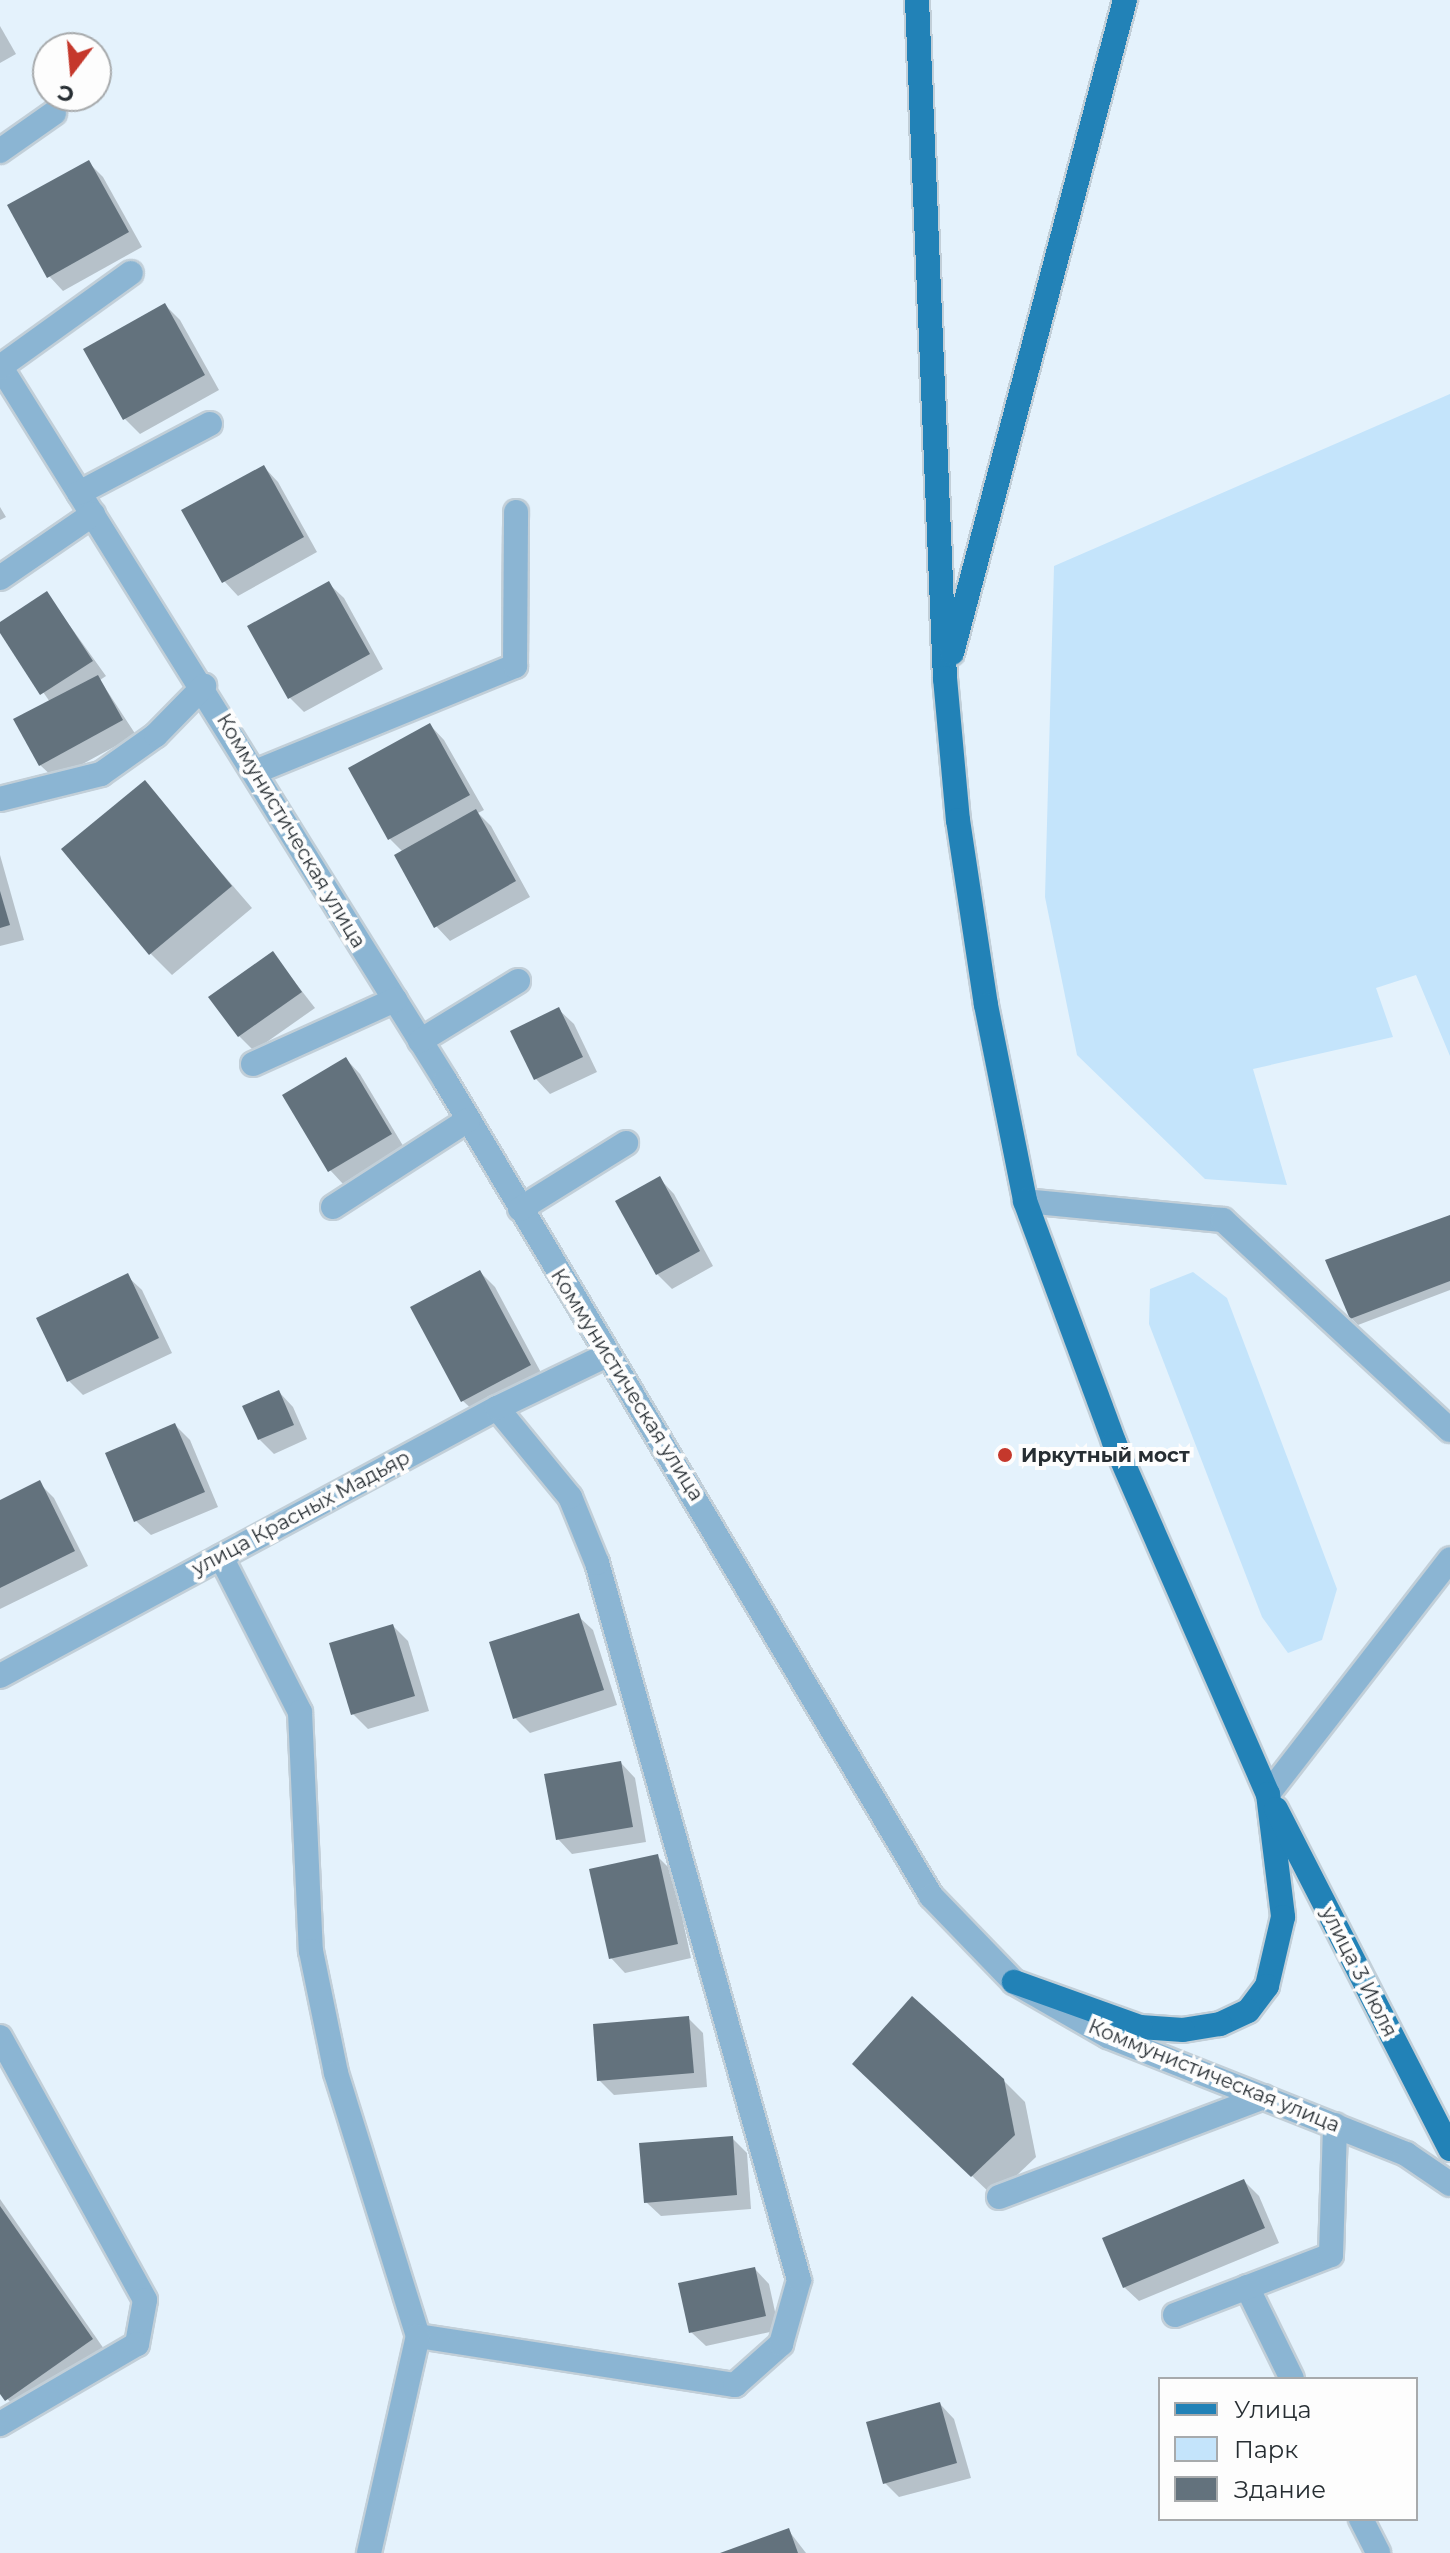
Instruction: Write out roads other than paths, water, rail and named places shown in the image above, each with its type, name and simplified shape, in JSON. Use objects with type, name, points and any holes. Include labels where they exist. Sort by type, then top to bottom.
[{"type":"main road","points":[[917,0],[945,678],[958,820],[981,974],[1025,1201],[1114,1442],[1268,1794],[1284,1931],[1267,1986],[1248,2011],[1204,2028],[1158,2030],[1118,2021],[1014,1982]]},
{"type":"main road","points":[[945,678],[1125,0]]},
{"type":"main road","name":"улица 3 Июля","points":[[1268,1794],[1450,2149]]},
{"type":"street","points":[[0,151],[54,113]]},
{"type":"street","points":[[0,367],[131,273]]},
{"type":"street","name":"Коммунистическая улица","points":[[0,367],[204,686],[468,1120],[605,1356],[702,1505],[931,1896],[1014,1982],[1108,2036],[1406,2154],[1450,2184]]},
{"type":"street","points":[[79,493],[210,424]]},
{"type":"street","points":[[255,772],[515,666],[516,512]]},
{"type":"street","points":[[0,578],[93,514]]},
{"type":"street","points":[[0,799],[101,774],[156,735],[204,686]]},
{"type":"street","points":[[420,1041],[518,981]]},
{"type":"street","points":[[253,1064],[395,1000]]},
{"type":"street","points":[[333,1207],[468,1120]]},
{"type":"street","points":[[520,1209],[626,1143]]},
{"type":"street","points":[[1025,1201],[1223,1220],[1450,1430]]},
{"type":"street","name":"улица Красных Мадьяр","points":[[0,1676],[497,1408],[605,1356]]},
{"type":"street","points":[[418,2336],[735,2385],[781,2344],[799,2280],[597,1563],[570,1497],[497,1408]]},
{"type":"street","points":[[221,1557],[300,1712],[311,1951],[336,2073],[418,2336],[369,2553]]},
{"type":"street","points":[[1268,1794],[1450,1559]]},
{"type":"street","points":[[0,2037],[145,2300],[137,2344],[0,2424]]},
{"type":"street","points":[[999,2197],[1264,2097]]},
{"type":"street","points":[[1175,2315],[1331,2255],[1335,2125]]},
{"type":"street","points":[[1247,2287],[1291,2377]]},
{"type":"street","points":[[1362,2521],[1378,2553]]},
{"type":"place","name":"Иркутный мост","points":[[1005,1455]]}]
